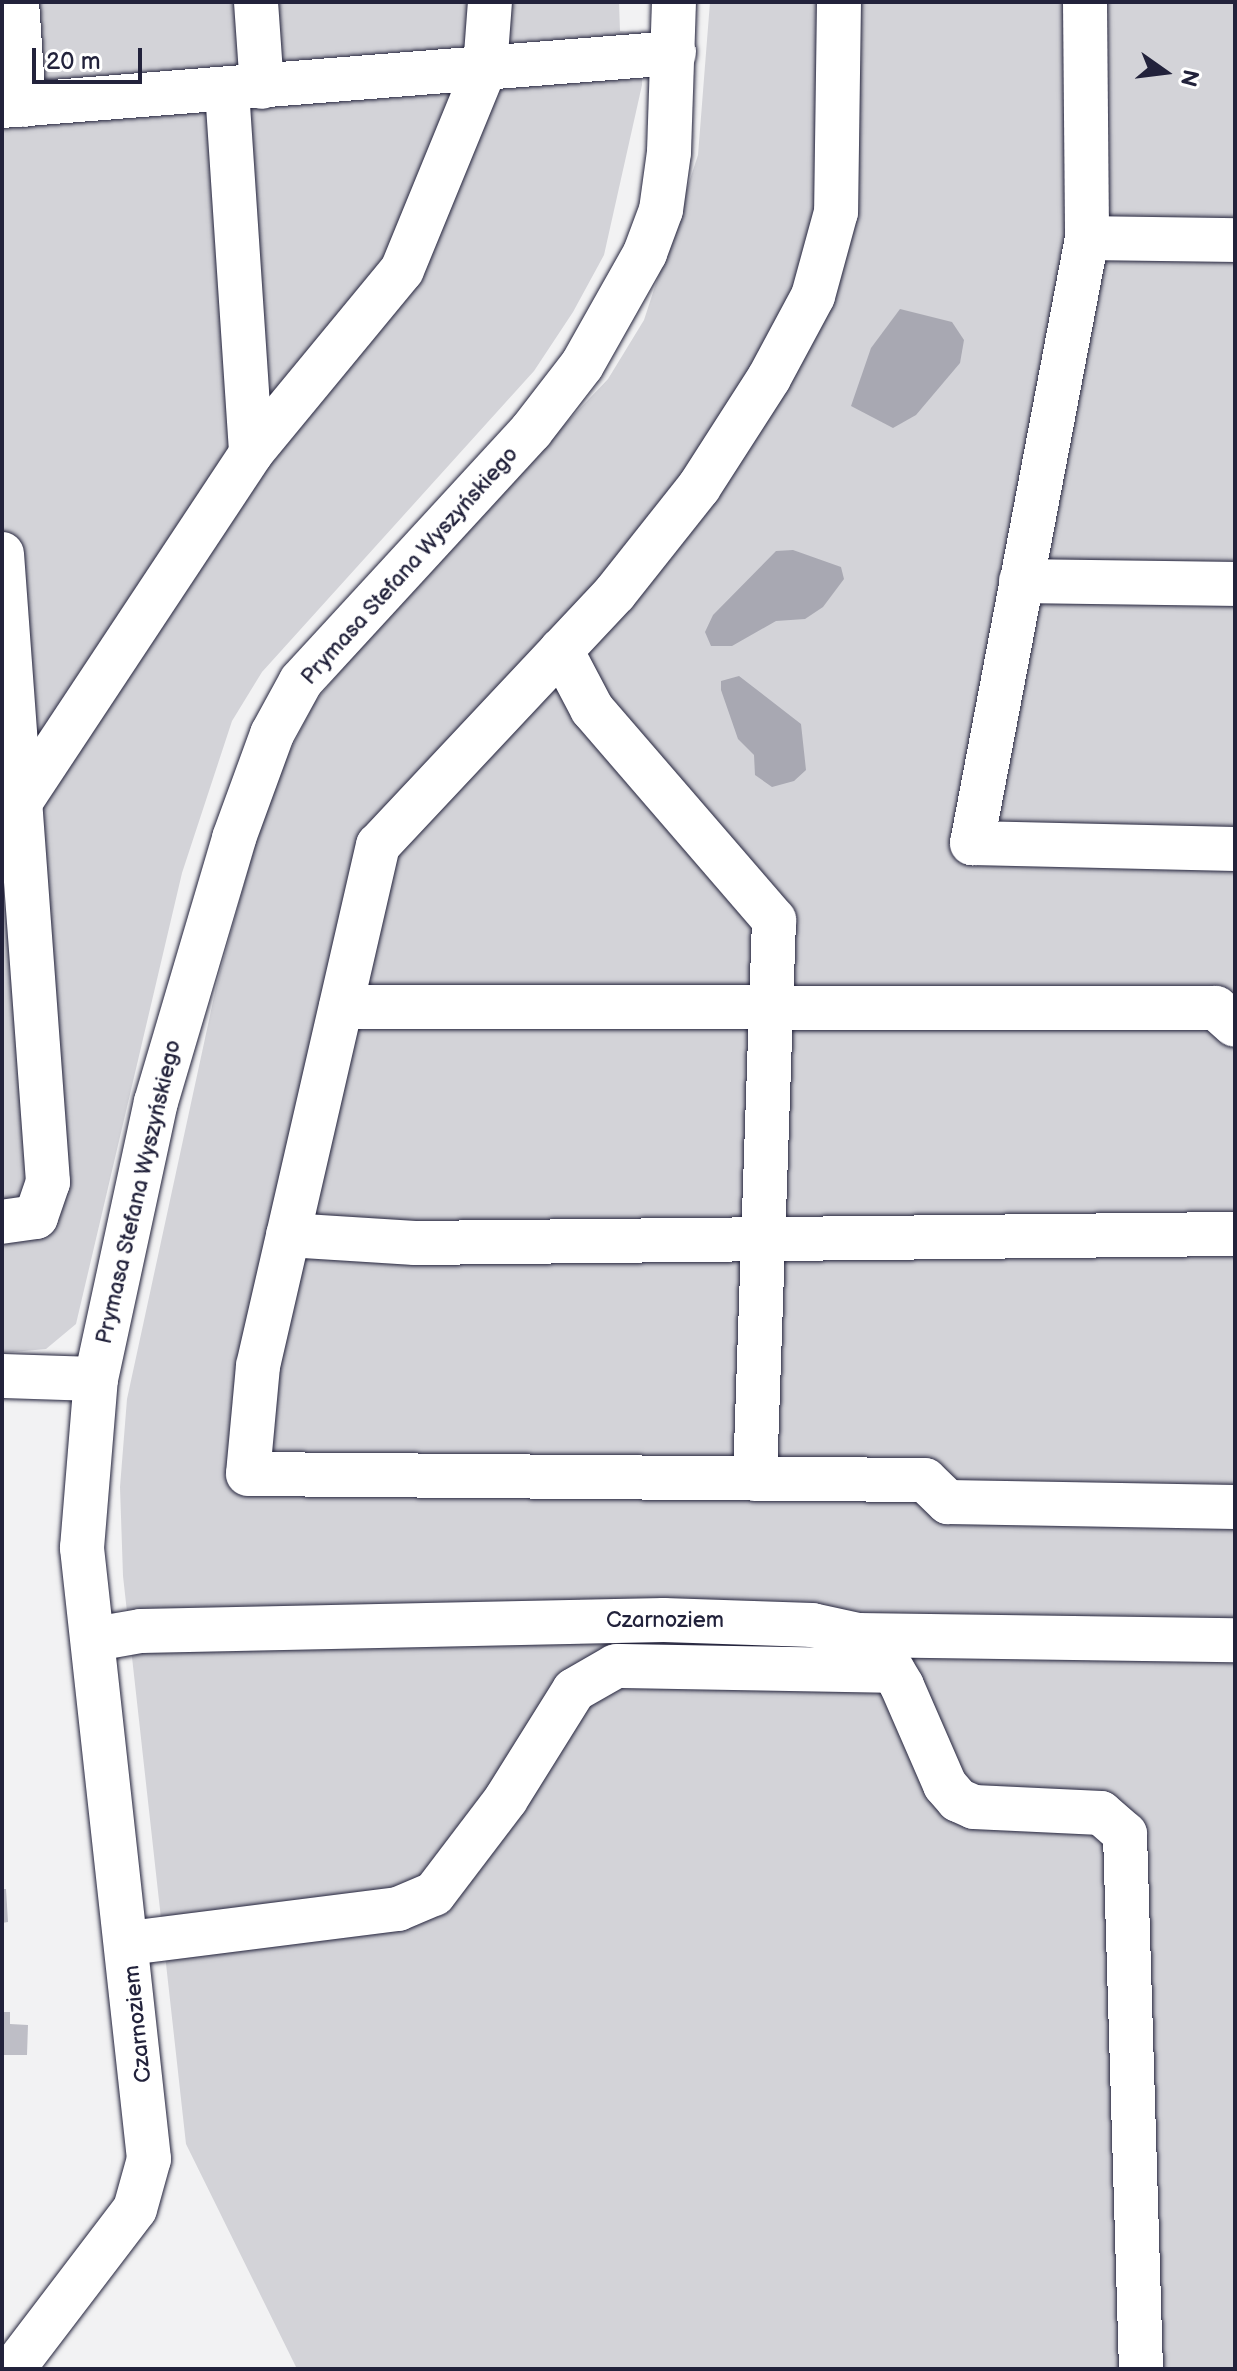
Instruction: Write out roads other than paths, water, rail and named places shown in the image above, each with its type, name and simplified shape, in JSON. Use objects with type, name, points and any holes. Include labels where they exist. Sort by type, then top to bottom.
[{"type":"street","points":[[17,2],[13,106],[674,53]]},
{"type":"street","points":[[251,453],[244,88],[256,2]]},
{"type":"street","points":[[23,798],[251,453],[402,270],[485,68],[490,2]]},
{"type":"street","name":"Prymasa Stefana Wyszyńskiego","points":[[96,1379],[156,1102],[272,734],[301,681],[479,494],[582,365],[661,210],[674,53],[674,2]]},
{"type":"street","points":[[839,2],[836,212],[813,296],[699,487],[561,650],[378,845],[258,1366],[248,1474],[925,1480],[948,1502],[1235,1507]]},
{"type":"street","points":[[1085,2],[1087,238],[972,843],[1235,849]]},
{"type":"street","points":[[1087,238],[1235,240]]},
{"type":"street","points":[[2,554],[4,622],[23,798],[48,1182],[36,1217],[2,1222]]},
{"type":"street","points":[[1021,581],[1235,584]]},
{"type":"street","points":[[561,650],[592,709],[774,920],[755,1479]]},
{"type":"street","points":[[341,1007],[1216,1008],[1235,1025]]},
{"type":"street","points":[[288,1235],[415,1243],[763,1242],[1235,1234]]},
{"type":"street","points":[[2,1376],[96,1379]]},
{"type":"street","name":"Czarnoziem","points":[[13,2369],[135,2209],[149,2159],[129,1943],[82,1548],[96,1379]]},
{"type":"street","name":"Czarnoziem","points":[[95,1639],[141,1631],[664,1620],[812,1625],[858,1635],[1235,1640]]},
{"type":"street","points":[[858,1635],[893,1671],[958,1800],[974,1807],[1101,1813],[1125,1834],[1141,2369]]},
{"type":"street","points":[[129,1943],[398,1909],[434,1894],[506,1799],[574,1690],[616,1666],[893,1671]]}]
